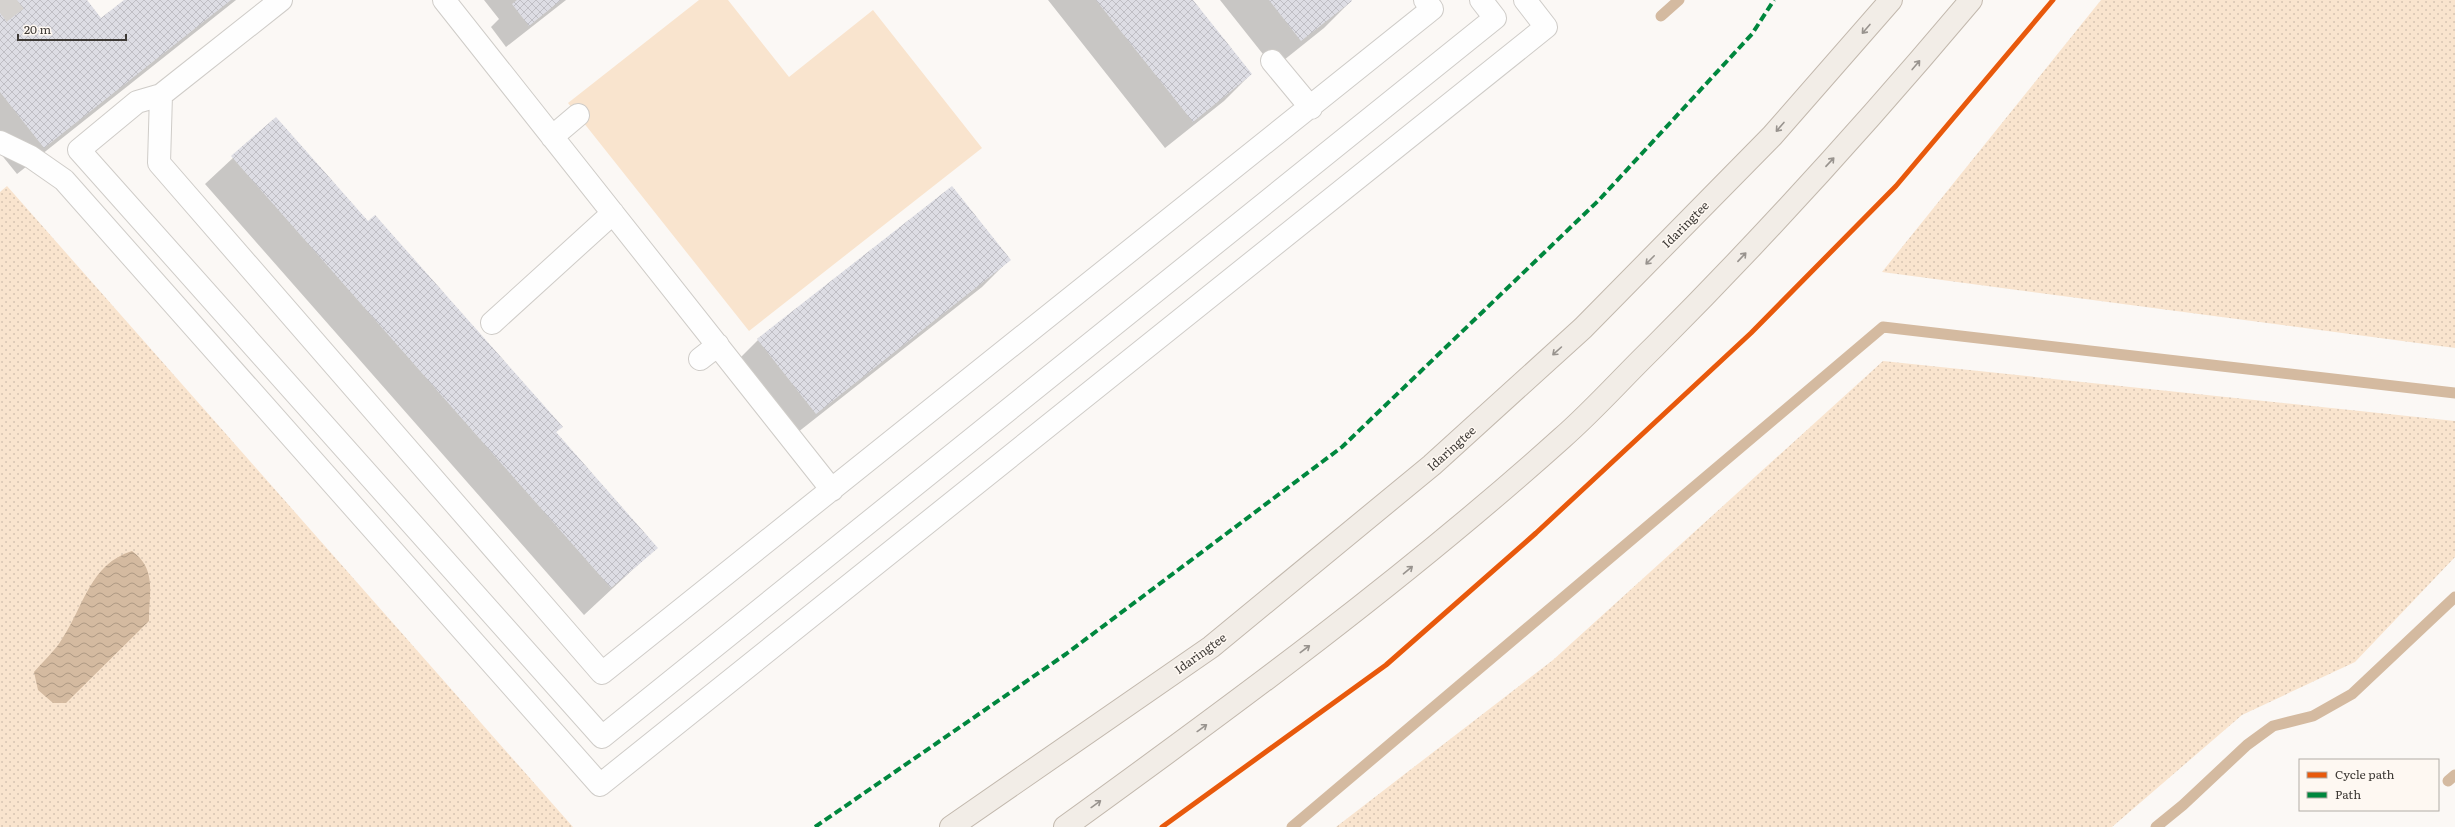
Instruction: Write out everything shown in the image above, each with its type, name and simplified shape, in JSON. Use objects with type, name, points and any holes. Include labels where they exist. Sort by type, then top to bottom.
[{"type":"main road","name":"Idaringtee","points":[[951,827],[1211,647],[1432,465],[1583,328],[1761,148],[1891,0]]},
{"type":"main road","points":[[1065,827],[1207,724],[1397,578],[1563,437],[1715,286],[1876,112],[1971,0]]},
{"type":"lane","points":[[281,0],[161,95],[137,102],[79,150],[602,737],[1495,18],[1481,0]]},
{"type":"lane","points":[[444,0],[832,490]]},
{"type":"lane","points":[[161,95],[159,163],[602,673],[1311,108],[1432,9],[1425,0]]},
{"type":"lane","points":[[0,142],[31,157],[64,180],[600,785],[1546,27],[1525,0]]},
{"type":"lane","points":[[1272,61],[1311,108]]},
{"type":"lane","points":[[552,137],[578,116]]},
{"type":"lane","points":[[492,323],[613,213]]},
{"type":"lane","points":[[700,359],[718,345]]},
{"type":"shaded area","points":[[699,0],[728,0],[789,77],[873,10],[982,148],[749,331],[568,103]]},
{"type":"shaded area","points":[[2101,0],[2455,0],[2455,348],[1882,272]]},
{"type":"shaded area","points":[[7,186],[573,827],[0,827],[0,192]]},
{"type":"shaded area","points":[[1883,361],[2455,421],[2455,557],[2355,662],[2242,715],[2112,827],[1336,827],[1553,660]]},
{"type":"water","points":[[132,551],[140,558],[145,566],[150,582],[149,621],[66,703],[53,703],[38,690],[34,672],[59,643],[97,576],[106,566],[118,557]]},
{"type":"building","points":[[0,0],[87,0],[101,18],[124,0],[231,0],[44,148],[0,92]]},
{"type":"building","points":[[517,0],[561,0],[529,26],[512,4]]},
{"type":"building","points":[[1096,0],[1193,0],[1252,74],[1193,122]]},
{"type":"building","points":[[1269,0],[1351,0],[1352,1],[1301,41]]},
{"type":"building","points":[[276,117],[368,221],[375,215],[563,427],[556,432],[658,548],[611,588],[231,156]]},
{"type":"building","points":[[952,186],[1011,260],[816,414],[757,339]]},
{"type":"waterway","points":[[1661,16],[1679,0]]},
{"type":"waterway","points":[[1292,827],[1883,327],[2455,393]]},
{"type":"waterway","points":[[2156,827],[2183,805],[2247,745],[2273,726],[2313,716],[2352,694],[2455,597]]},
{"type":"waterway","points":[[2448,781],[2455,775]]},
{"type":"tunnel","points":[[0,13],[17,0]]},
{"type":"marked path","points":[[815,827],[1066,654],[1342,447],[1599,200],[1752,34],[1774,0]]},
{"type":"cycle path","points":[[1162,827],[1386,665],[1536,533],[1751,333],[1896,186],[2053,0]]}]
